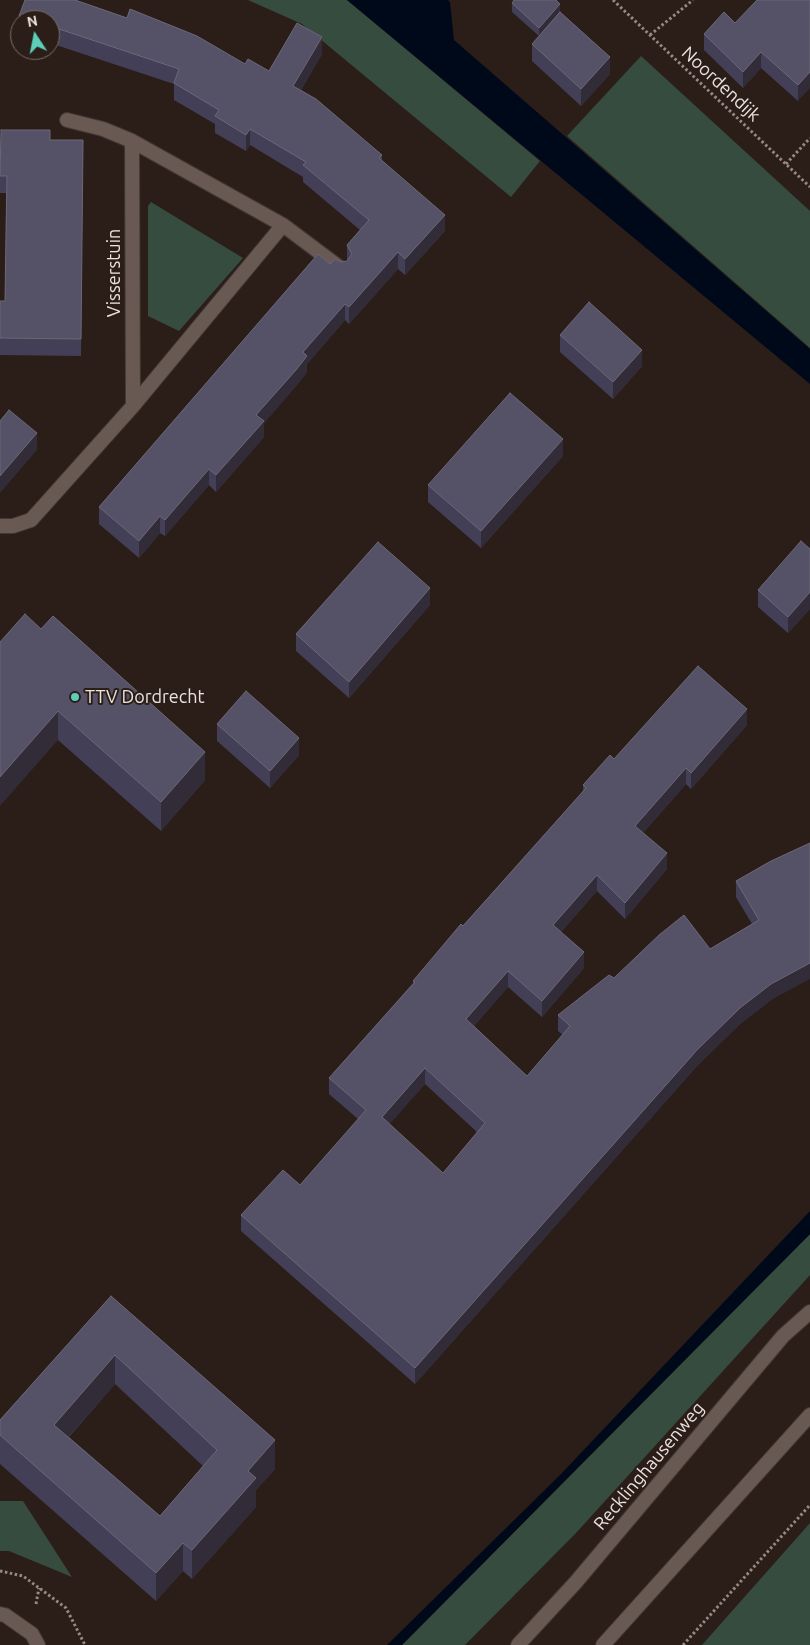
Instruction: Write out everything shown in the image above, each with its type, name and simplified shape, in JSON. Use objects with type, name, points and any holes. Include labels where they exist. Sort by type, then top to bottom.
[{"type":"street","points":[[67,120],[103,129],[132,141],[283,224],[343,270]]},
{"type":"street","name":"Visserstuin","points":[[132,141],[133,406]]},
{"type":"street","points":[[0,526],[13,526],[32,520],[133,406],[283,224]]},
{"type":"street","name":"Recklinghausenweg","points":[[518,1645],[576,1582],[783,1336],[810,1312]]},
{"type":"street","points":[[603,1645],[810,1415]]},
{"type":"street","points":[[0,1614],[5,1615],[32,1634],[38,1645]]},
{"type":"path","name":"Noordendijk","points":[[612,0],[810,188]]},
{"type":"path","points":[[650,35],[693,0]]},
{"type":"path","points":[[786,164],[810,138]]},
{"type":"path","points":[[683,1645],[810,1505]]},
{"type":"path","points":[[0,1571],[23,1576],[66,1608],[85,1645]]},
{"type":"green space","points":[[248,0],[347,0],[540,161],[511,197],[302,24]]},
{"type":"green space","points":[[641,56],[810,211],[810,348],[567,136]]},
{"type":"green space","points":[[151,202],[243,258],[179,331],[148,316],[148,206]]},
{"type":"green space","points":[[810,1234],[810,1275],[576,1533],[465,1645],[402,1645]]},
{"type":"green space","points":[[0,1501],[23,1501],[72,1577],[9,1551],[0,1551]]},
{"type":"green space","points":[[810,1523],[810,1645],[702,1645]]},
{"type":"water","points":[[347,0],[448,0],[450,2],[454,40],[810,349],[810,384]]},
{"type":"water","points":[[810,1211],[810,1234],[402,1645],[387,1645],[561,1474]]},
{"type":"building","points":[[25,0],[75,0],[127,18],[130,9],[197,36],[245,64],[248,59],[269,71],[297,23],[322,37],[293,86],[316,99],[382,155],[379,158],[445,215],[405,259],[398,252],[349,307],[345,304],[303,352],[307,356],[296,370],[256,415],[264,421],[216,475],[209,469],[165,520],[160,516],[139,541],[99,507],[318,254],[330,264],[335,259],[341,262],[347,261],[352,254],[347,245],[369,220],[303,165],[306,162],[250,129],[246,135],[215,116],[219,110],[174,83],[179,69],[60,29],[60,10],[21,10]]},
{"type":"building","points":[[514,0],[556,0],[560,4],[539,28],[512,3]]},
{"type":"building","points":[[757,0],[810,0],[810,72],[798,85],[761,52],[743,72],[704,34],[724,12],[735,23]]},
{"type":"building","points":[[560,12],[610,57],[581,89],[532,44]]},
{"type":"building","points":[[1,130],[50,130],[50,140],[83,140],[81,339],[0,338],[0,301],[5,301],[7,176],[0,176]]},
{"type":"building","points":[[589,302],[642,350],[613,382],[560,335]]},
{"type":"building","points":[[510,393],[563,439],[481,531],[428,485]]},
{"type":"building","points":[[9,410],[37,433],[0,476],[0,421]]},
{"type":"building","points":[[801,541],[810,549],[810,592],[788,617],[758,590]]},
{"type":"building","points":[[378,542],[430,588],[349,682],[296,634]]},
{"type":"building","points":[[25,614],[41,629],[53,616],[205,752],[161,802],[58,711],[0,777],[0,642]]},
{"type":"building","points":[[698,666],[747,709],[691,773],[686,768],[635,826],[667,853],[625,903],[597,875],[553,925],[584,952],[542,1001],[508,971],[466,1019],[527,1076],[570,1026],[558,1015],[609,975],[614,978],[659,935],[684,915],[710,949],[759,920],[736,881],[771,861],[810,843],[810,963],[771,984],[740,1008],[697,1050],[415,1368],[241,1215],[283,1170],[300,1185],[366,1110],[329,1078],[415,982],[413,981],[461,924],[463,926],[586,788],[583,785],[610,755],[614,759]],"holes":[[[425,1068],[485,1123],[443,1173],[382,1117]]]},
{"type":"building","points":[[246,691],[299,738],[270,771],[217,724]]},
{"type":"building","points":[[111,1296],[275,1440],[248,1471],[256,1478],[192,1550],[183,1543],[156,1573],[0,1435],[0,1420]],"holes":[[[115,1355],[217,1450],[160,1516],[54,1425]]]},
{"type":"place","name":"TTV Dordrecht","points":[[75,697]]}]
